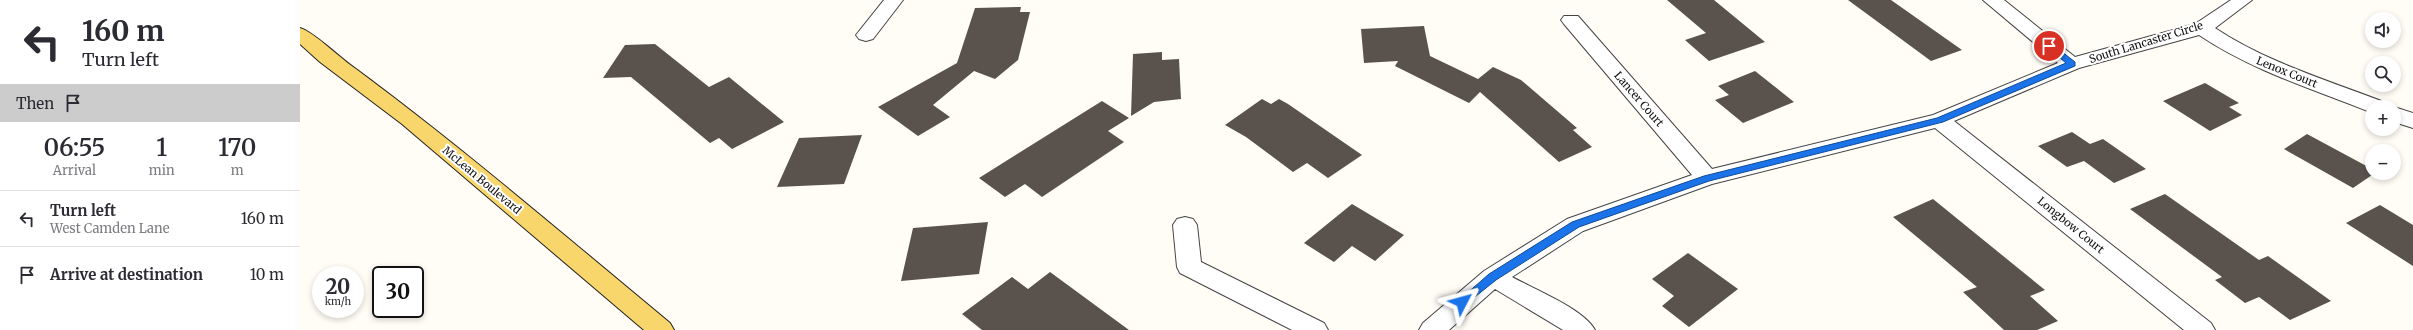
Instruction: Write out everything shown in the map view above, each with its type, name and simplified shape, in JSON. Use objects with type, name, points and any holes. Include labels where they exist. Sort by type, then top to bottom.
[{"type":"main road","name":"McLean Boulevard","points":[[300,34],[327,58],[409,118],[661,330]]},
{"type":"street","points":[[866,35],[894,0]]},
{"type":"street","points":[[1992,0],[2072,64]]},
{"type":"street","name":"South Lancaster Circle","points":[[1432,330],[1493,277],[1575,225],[1707,178],[1940,120],[2072,64],[2202,28],[2243,0]]},
{"type":"street","name":"Lancer Court","points":[[1571,20],[1707,178]]},
{"type":"street","name":"Lenox Court","points":[[2202,28],[2234,49],[2252,58],[2365,102]]},
{"type":"street","points":[[2401,117],[2413,121]]},
{"type":"street","name":"Longbow Court","points":[[1940,120],[2202,330]]},
{"type":"street","points":[[1185,225],[1189,267],[1315,330]]},
{"type":"street","points":[[1493,277],[1562,316],[1582,330]]},
{"type":"building","points":[[1667,0],[1714,0],[1765,42],[1709,61],[1685,40],[1706,33]]},
{"type":"building","points":[[1848,0],[1891,0],[1962,50],[1931,61]]},
{"type":"building","points":[[1021,7],[1020,12],[1030,12],[1018,60],[995,79],[974,71],[933,105],[950,117],[918,136],[878,107],[957,63],[975,8]]},
{"type":"building","points":[[1424,26],[1430,56],[1478,79],[1493,67],[1521,80],[1577,128],[1573,130],[1592,147],[1559,162],[1480,92],[1469,103],[1395,66],[1398,61],[1364,63],[1361,29]]},
{"type":"building","points":[[655,44],[709,87],[729,77],[784,122],[732,149],[719,138],[710,143],[631,77],[603,78],[625,45]]},
{"type":"building","points":[[1162,52],[1162,60],[1179,59],[1181,99],[1154,102],[1131,116],[1133,54]]},
{"type":"building","points":[[1755,71],[1794,102],[1743,123],[1715,100],[1729,95],[1718,86]]},
{"type":"building","points":[[2205,83],[2239,103],[2229,107],[2242,115],[2210,131],[2163,101]]},
{"type":"building","points":[[1262,99],[1271,104],[1279,99],[1288,104],[1362,155],[1328,178],[1307,163],[1293,172],[1246,137],[1225,125]]},
{"type":"building","points":[[1102,101],[1129,118],[1108,131],[1124,142],[1042,197],[1025,184],[1005,197],[979,178]]},
{"type":"building","points":[[2072,132],[2090,144],[2103,139],[2146,169],[2114,183],[2084,161],[2067,167],[2038,146]]},
{"type":"building","points":[[2307,134],[2365,165],[2365,180],[2353,188],[2284,149]]},
{"type":"building","points":[[862,135],[844,184],[777,187],[799,138]]},
{"type":"building","points":[[2165,194],[2259,260],[2268,256],[2331,301],[2290,320],[2259,297],[2245,303],[2215,280],[2222,277],[2130,209]]},
{"type":"building","points":[[1933,199],[2045,290],[2030,296],[2058,321],[2037,330],[2004,330],[1963,292],[1977,287],[1893,217]]},
{"type":"building","points":[[1352,204],[1404,235],[1375,261],[1352,246],[1334,262],[1304,243]]},
{"type":"building","points":[[2380,205],[2413,225],[2413,266],[2346,223]]},
{"type":"building","points":[[988,222],[979,274],[901,281],[913,228]]},
{"type":"building","points":[[1688,253],[1738,289],[1689,327],[1662,306],[1674,296],[1652,279]]},
{"type":"building","points":[[1050,272],[1129,330],[982,330],[962,314],[1012,277],[1028,289]]},
{"type":"route","points":[[1462,302],[1493,277],[1539,246],[1575,225],[1707,178],[1940,120],[2072,64],[2049,46]]}]
